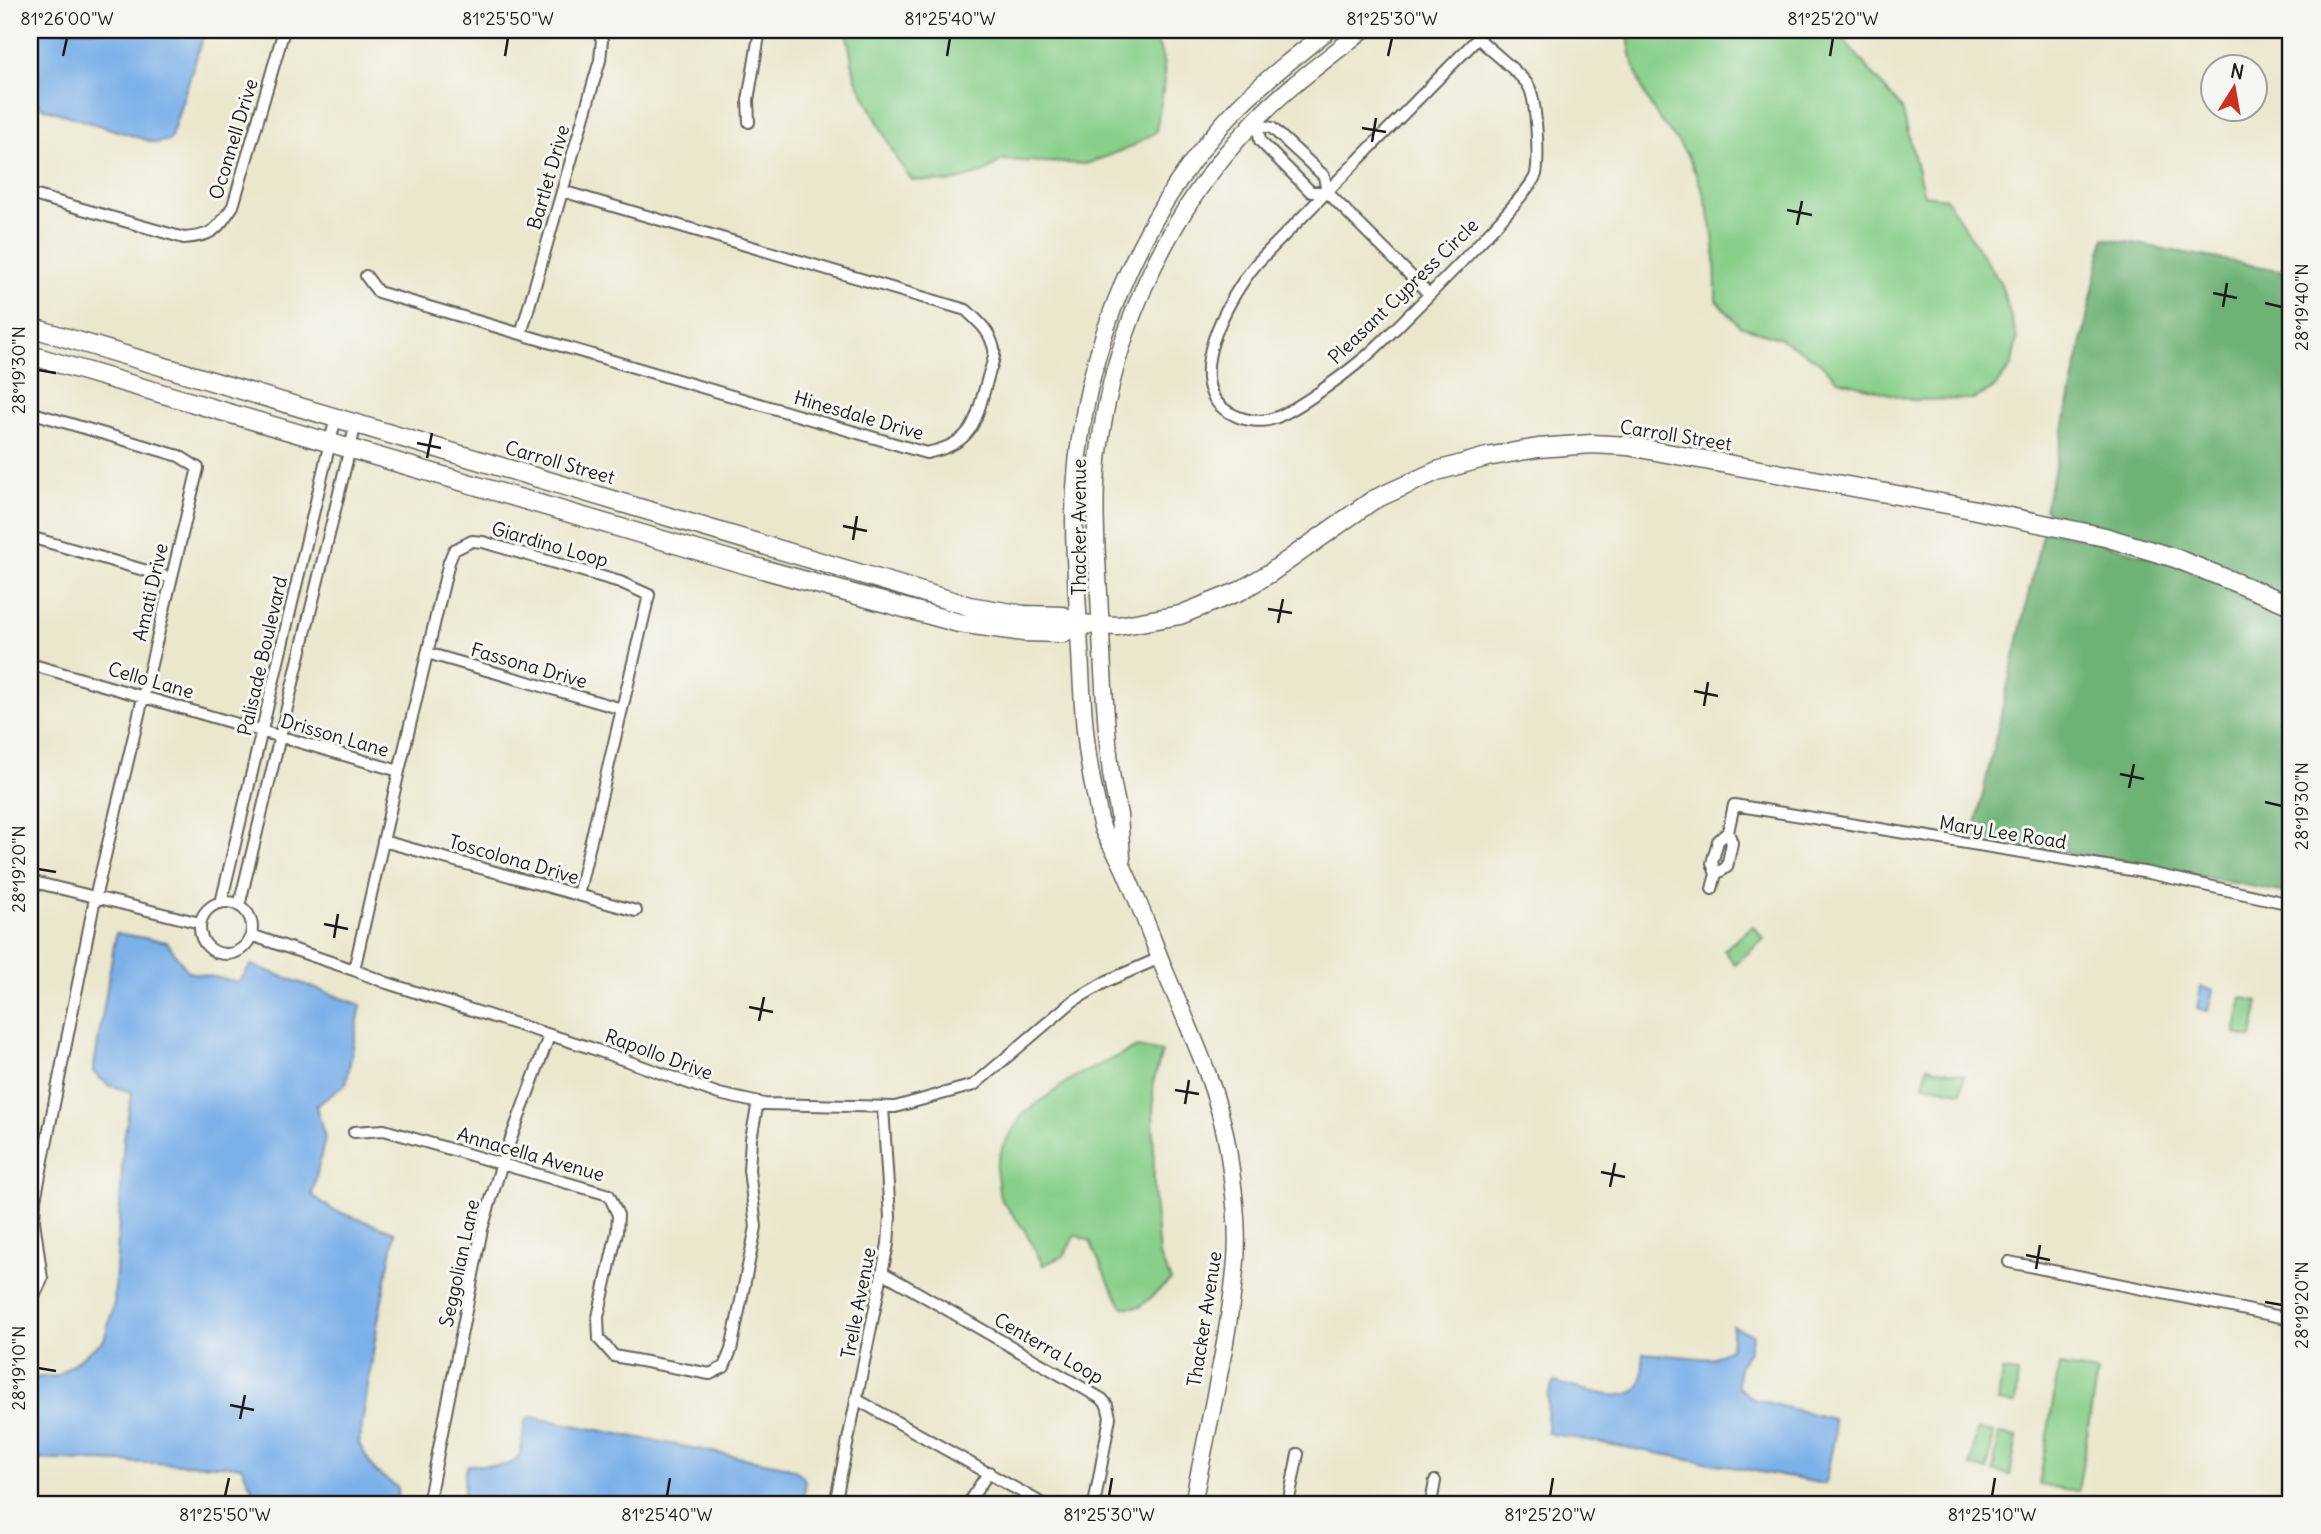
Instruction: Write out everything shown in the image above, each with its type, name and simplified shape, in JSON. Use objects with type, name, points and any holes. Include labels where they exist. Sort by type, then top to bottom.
[{"type":"main road","name":"Carroll Street","points":[[30,327],[917,590],[996,611],[1063,616],[1079,624],[1118,626],[1180,615],[1213,603],[1270,573],[1373,500],[1437,471],[1487,457],[1538,448],[1592,444],[1629,446],[1952,505],[2105,537],[2175,558],[2291,605]]},
{"type":"main road","name":"Carroll Street","points":[[30,355],[744,564],[959,623],[1024,632],[1063,633],[1079,624]]},
{"type":"main road","points":[[744,564],[766,554],[901,593],[917,590]]},
{"type":"street","name":"Oconnell Drive","points":[[30,194],[184,238],[203,237],[219,226],[233,206],[284,30]]},
{"type":"street","name":"Bartlet Drive","points":[[521,334],[600,60],[602,40],[597,30]]},
{"type":"street","points":[[749,122],[748,100],[761,30]]},
{"type":"street","name":"Thacker Avenue","points":[[1193,1504],[1226,1336],[1236,1259],[1236,1218],[1227,1144],[1205,1067],[1122,864],[1103,830],[1092,782],[1079,624],[1075,492],[1082,419],[1102,337],[1121,287],[1157,215],[1204,147],[1239,106],[1329,30]]},
{"type":"street","name":"Thacker Avenue","points":[[1122,864],[1119,816],[1108,746],[1100,625],[1096,484],[1102,426],[1120,349],[1135,306],[1166,241],[1205,180],[1289,89],[1363,30]]},
{"type":"street","name":"Pleasant Cypress Circle","points":[[1481,34],[1529,86],[1536,123],[1535,177],[1518,201],[1429,294],[1343,375],[1274,419],[1242,419],[1228,412],[1219,403],[1207,379],[1215,336],[1233,295],[1257,263],[1481,34]]},
{"type":"street","points":[[1239,106],[1256,123],[1272,128],[1324,176],[1327,192],[1429,294]]},
{"type":"street","points":[[1256,123],[1260,141],[1311,192],[1327,192]]},
{"type":"street","name":"Hinesdale Drive","points":[[366,276],[378,292],[926,453],[946,450],[964,438],[974,423],[995,352],[986,329],[966,310],[562,191]]},
{"type":"street","name":"Amati Drive","points":[[30,412],[179,456],[198,468],[96,898],[35,1200],[34,1221],[42,1279],[36,1292],[30,1297]]},
{"type":"street","name":"Palisade Boulevard","points":[[221,903],[336,417]]},
{"type":"street","name":"Palisade Boulevard","points":[[239,906],[356,423]]},
{"type":"street","points":[[30,537],[171,578]]},
{"type":"street","name":"Giardino Loop","points":[[354,970],[427,653],[454,550],[472,541],[620,582],[649,595],[578,895]]},
{"type":"street","name":"Fassona Drive","points":[[427,653],[622,709]]},
{"type":"street","name":"Cello Lane","points":[[30,664],[263,733]]},
{"type":"street","name":"Drisson Lane","points":[[263,733],[399,771]]},
{"type":"street","name":"Mary Lee Road","points":[[1712,889],[1716,874],[1727,867],[1732,843],[1728,832],[1734,805],[2150,873],[2291,904]]},
{"type":"street","name":"Toscolona Drive","points":[[383,841],[636,911]]},
{"type":"street","points":[[30,881],[200,923]]},
{"type":"street","points":[[230,902],[239,906],[247,913],[252,924],[246,945],[237,952],[214,952],[205,945],[200,935],[200,923],[204,914],[211,906],[221,903],[230,902]]},
{"type":"street","name":"Rapollo Drive","points":[[251,935],[387,984],[591,1048],[719,1094],[758,1102],[883,1107],[895,1107],[974,1085],[1045,1023],[1086,993],[1160,958]]},
{"type":"street","name":"Seggolian Lane","points":[[428,1504],[482,1229],[502,1163],[549,1036]]},
{"type":"street","name":"Annacella Avenue","points":[[354,1132],[384,1130],[609,1195],[618,1215],[617,1233],[598,1317],[599,1339],[614,1356],[710,1374],[724,1367],[731,1350],[756,1227],[749,1170],[758,1102]]},
{"type":"street","name":"Trelle Avenue","points":[[835,1504],[888,1244],[890,1217],[883,1107]]},
{"type":"street","points":[[2009,1262],[2291,1319]]},
{"type":"street","name":"Centerra Loop","points":[[882,1272],[1102,1399],[1107,1405],[1110,1417],[1095,1500],[1092,1504]]},
{"type":"street","points":[[856,1399],[1043,1504]]},
{"type":"street","points":[[1288,1504],[1298,1454]]},
{"type":"street","points":[[970,1504],[989,1472]]},
{"type":"street","points":[[1431,1504],[1435,1481]]},
{"type":"green space","points":[[846,30],[1149,30],[1157,42],[1164,67],[1156,132],[1129,148],[1086,164],[1002,160],[985,172],[950,182],[912,180],[897,160],[855,77]]},
{"type":"green space","points":[[1629,30],[1836,30],[1902,109],[1924,195],[1946,198],[2001,284],[2017,339],[2011,367],[1993,389],[1974,399],[1912,400],[1838,380],[1818,361],[1779,338],[1740,326],[1716,300],[1714,245],[1704,195],[1686,153],[1657,116],[1641,86],[1630,51]]},
{"type":"green space","points":[[2104,238],[2291,272],[2291,598],[2046,518],[2047,510],[2044,509]]},
{"type":"green space","points":[[2043,530],[2103,543],[2173,564],[2291,612],[2291,894],[1973,837]]},
{"type":"green space","points":[[1753,926],[1764,939],[1735,964],[1724,950]]},
{"type":"green space","points":[[2242,998],[2259,1001],[2252,1038],[2235,1034]]},
{"type":"green space","points":[[1137,1047],[1162,1052],[1153,1083],[1154,1198],[1159,1255],[1171,1280],[1140,1307],[1123,1307],[1090,1241],[1075,1235],[1064,1256],[1043,1265],[1024,1229],[1000,1198],[996,1168],[1003,1146],[1023,1114],[1072,1078]]},
{"type":"green space","points":[[1927,1067],[1964,1075],[1961,1092],[1924,1085]]},
{"type":"green space","points":[[2059,1366],[2097,1372],[2078,1491],[2039,1485]]},
{"type":"green space","points":[[2002,1371],[2018,1373],[2015,1404],[1998,1402]]},
{"type":"green space","points":[[1977,1430],[1994,1433],[1987,1470],[1970,1467]]},
{"type":"green space","points":[[1999,1434],[2017,1437],[2010,1475],[1993,1471]]},
{"type":"water","points":[[35,30],[205,30],[170,140],[156,143],[43,108],[30,95],[30,62]]},
{"type":"water","points":[[116,933],[167,942],[188,972],[239,982],[251,965],[361,1005],[346,1084],[316,1106],[325,1138],[312,1195],[333,1210],[395,1232],[359,1444],[375,1471],[398,1488],[396,1504],[260,1504],[241,1466],[30,1459],[30,1378],[57,1376],[104,1340],[114,1303],[124,1138],[132,1092],[108,1085],[93,1072]]},
{"type":"water","points":[[2201,987],[2213,990],[2208,1011],[2197,1009]]},
{"type":"water","points":[[1733,1326],[1753,1335],[1748,1353],[1739,1367],[1738,1387],[1753,1399],[1833,1419],[1835,1434],[1825,1484],[1547,1433],[1548,1395],[1554,1382],[1586,1391],[1624,1395],[1639,1386],[1642,1379],[1643,1353],[1712,1359],[1731,1347]]},
{"type":"water","points":[[531,1417],[785,1466],[798,1472],[804,1479],[802,1504],[463,1504],[468,1465],[497,1466],[511,1463],[520,1453],[526,1420]]}]
